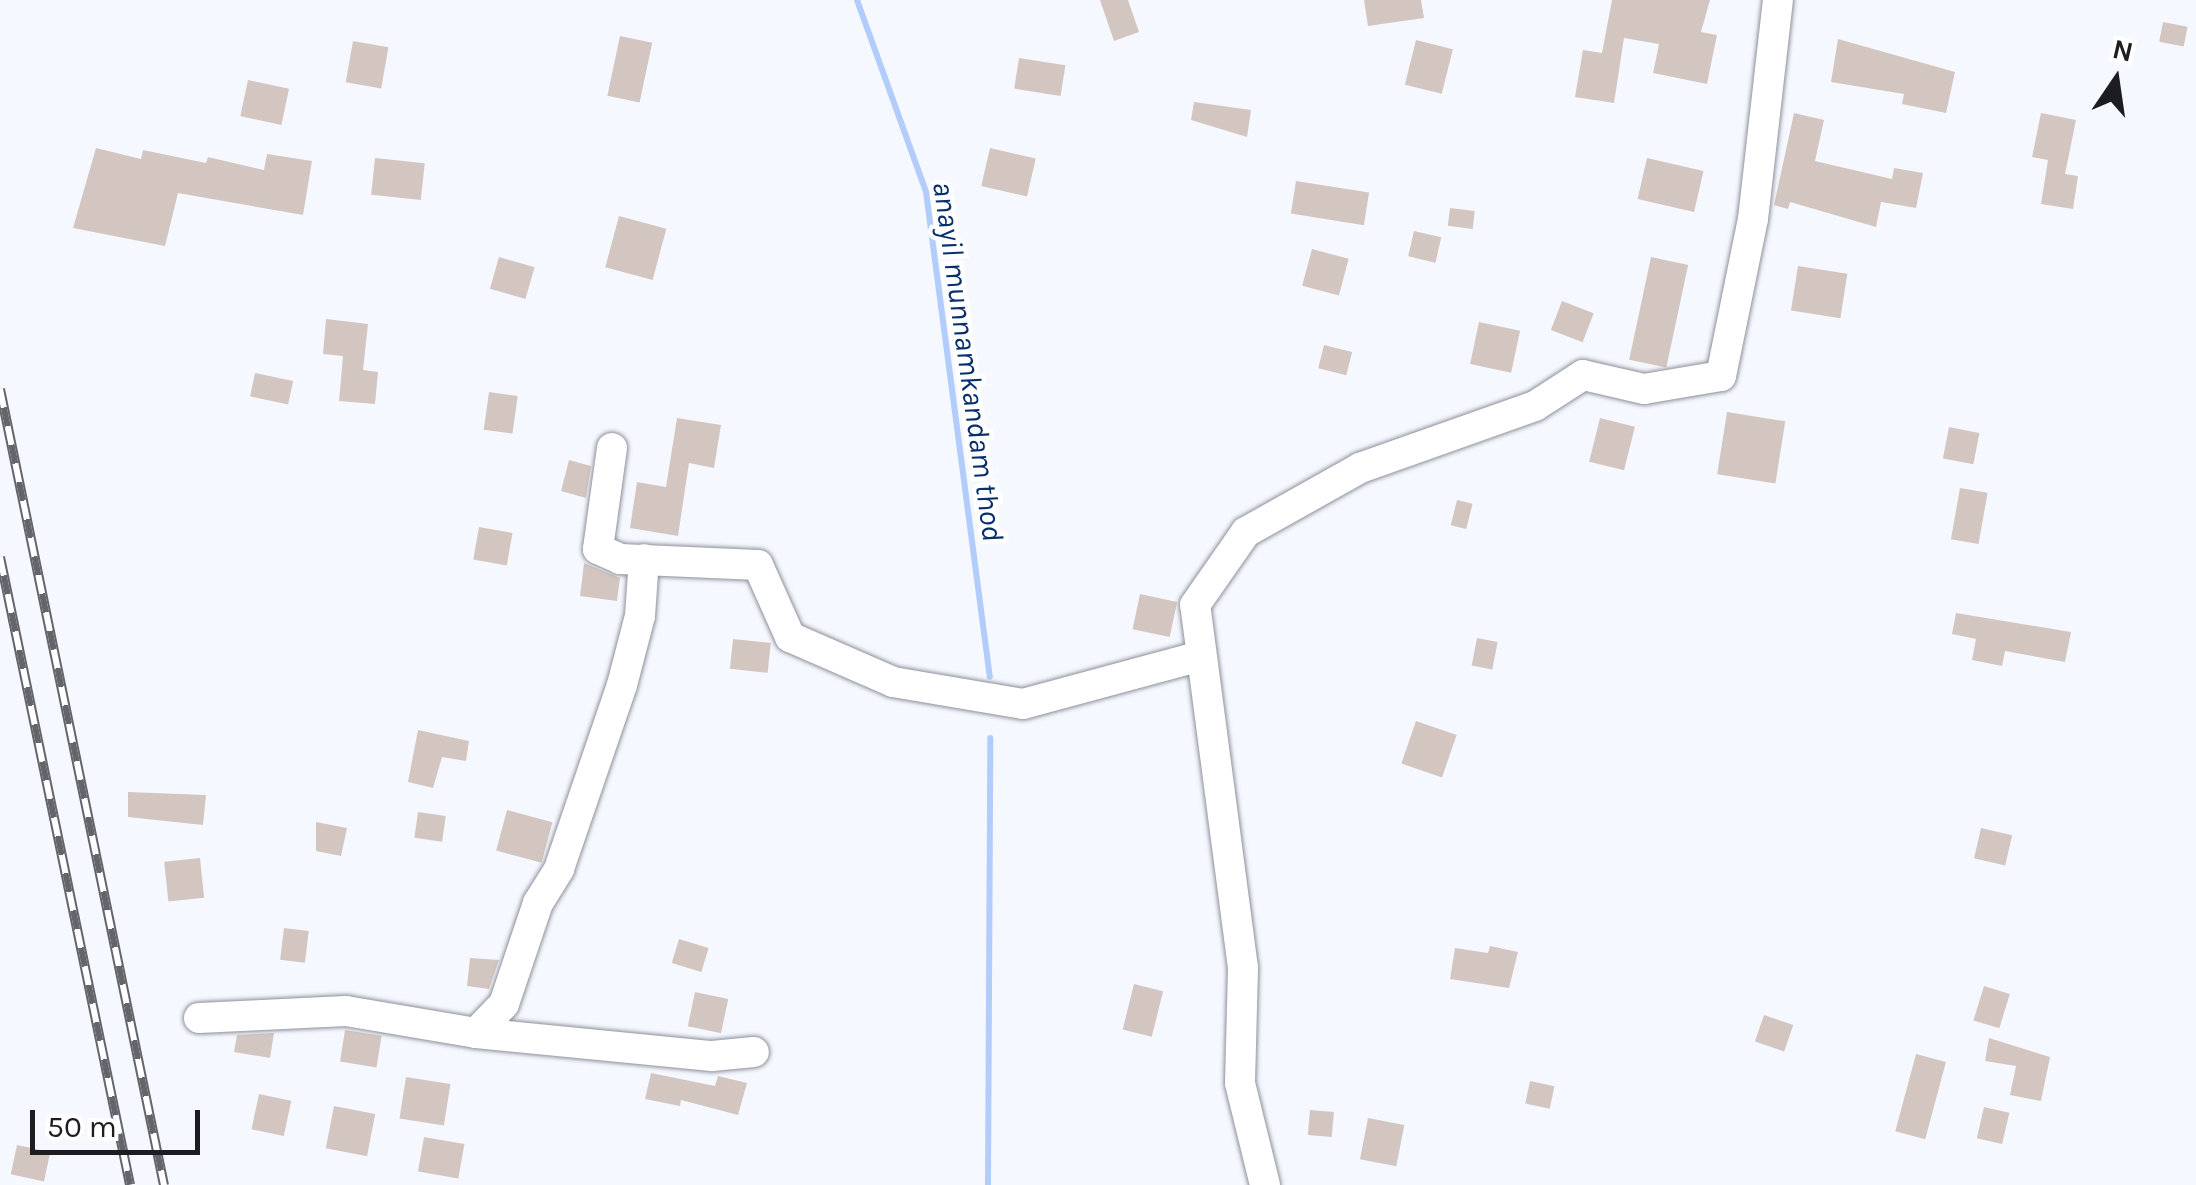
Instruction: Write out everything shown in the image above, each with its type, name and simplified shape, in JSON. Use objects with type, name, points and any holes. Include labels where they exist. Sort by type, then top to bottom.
[{"type":"street","points":[[1266,1185],[1240,1082],[1242,968],[1194,605],[1246,532],[1307,493],[1535,406],[1582,375],[1644,390],[1721,376],[1753,220],[1778,0]]},
{"type":"street","points":[[612,448],[598,549],[644,560],[758,565],[790,637],[893,682],[1023,704],[1201,656]]},
{"type":"street","points":[[476,1033],[504,1004],[538,904],[559,869],[622,685],[640,616],[644,560]]},
{"type":"street","points":[[199,1018],[346,1010],[476,1033],[712,1056],[754,1052]]},
{"type":"building","points":[[1100,0],[1128,0],[1139,32],[1114,41]]},
{"type":"building","points":[[1364,0],[1421,0],[1424,18],[1368,26]]},
{"type":"building","points":[[1612,0],[1710,0],[1701,32],[1717,35],[1707,84],[1653,73],[1659,44],[1624,38],[1614,103],[1575,97],[1583,50],[1602,53]]},
{"type":"building","points":[[2163,22],[2188,27],[2184,46],[2159,42]]},
{"type":"building","points":[[620,36],[652,43],[640,103],[607,96]]},
{"type":"building","points":[[1838,39],[1955,72],[1946,113],[1902,104],[1904,94],[1831,82]]},
{"type":"building","points":[[1416,40],[1453,49],[1442,94],[1405,85]]},
{"type":"building","points":[[353,41],[388,47],[381,89],[346,82]]},
{"type":"building","points":[[1019,58],[1065,65],[1061,96],[1014,89]]},
{"type":"building","points":[[248,80],[289,89],[281,125],[240,116]]},
{"type":"building","points":[[1194,102],[1251,110],[1247,137],[1191,120]]},
{"type":"building","points":[[1794,113],[1824,120],[1815,161],[1892,179],[1894,168],[1923,173],[1916,208],[1881,202],[1876,227],[1790,202],[1788,209],[1774,205]]},
{"type":"building","points":[[2041,113],[2076,120],[2065,174],[2078,176],[2073,209],[2041,204],[2048,160],[2032,157]]},
{"type":"building","points":[[96,148],[141,159],[143,150],[206,163],[208,157],[264,170],[267,154],[312,161],[303,215],[178,193],[165,246],[73,228]]},
{"type":"building","points":[[990,148],[1036,159],[1027,197],[981,186]]},
{"type":"building","points":[[375,158],[425,163],[421,200],[371,195]]},
{"type":"building","points":[[1647,158],[1704,171],[1694,212],[1638,199]]},
{"type":"building","points":[[1296,181],[1369,193],[1364,225],[1291,214]]},
{"type":"building","points":[[1450,208],[1475,211],[1473,229],[1448,226]]},
{"type":"building","points":[[619,216],[666,229],[653,280],[605,267]]},
{"type":"building","points":[[1414,231],[1441,237],[1435,263],[1408,256]]},
{"type":"building","points":[[1312,249],[1349,259],[1339,296],[1302,286]]},
{"type":"building","points":[[499,257],[535,267],[525,299],[490,289]]},
{"type":"building","points":[[1651,257],[1688,265],[1666,368],[1629,360]]},
{"type":"building","points":[[1798,266],[1847,274],[1840,318],[1791,310]]},
{"type":"building","points":[[1562,301],[1594,313],[1583,342],[1551,330]]},
{"type":"building","points":[[326,319],[368,324],[363,370],[378,372],[375,404],[339,401],[343,356],[323,354]]},
{"type":"building","points":[[1479,322],[1520,331],[1511,373],[1470,364]]},
{"type":"building","points":[[1324,345],[1352,352],[1346,375],[1318,368]]},
{"type":"building","points":[[255,373],[293,381],[288,405],[250,396]]},
{"type":"building","points":[[489,392],[518,396],[512,434],[484,430]]},
{"type":"building","points":[[1727,412],[1785,421],[1775,483],[1717,474]]},
{"type":"building","points":[[677,418],[721,425],[714,468],[689,463],[678,536],[630,528],[637,482],[666,487]]},
{"type":"building","points":[[1600,418],[1635,427],[1624,470],[1589,462]]},
{"type":"building","points":[[1949,427],[1979,433],[1973,464],[1943,458]]},
{"type":"building","points":[[569,460],[591,466],[586,498],[561,491]]},
{"type":"building","points":[[1960,488],[1988,493],[1979,544],[1951,539]]},
{"type":"building","points":[[1457,500],[1473,504],[1466,529],[1451,525]]},
{"type":"building","points":[[479,527],[512,533],[507,565],[473,559]]},
{"type":"building","points":[[584,563],[620,578],[617,601],[580,596]]},
{"type":"building","points":[[1140,594],[1177,602],[1170,637],[1133,629]]},
{"type":"building","points":[[1956,613],[2071,632],[2065,662],[2005,651],[2002,666],[1972,660],[1976,639],[1952,634]]},
{"type":"building","points":[[1477,638],[1498,642],[1492,669],[1472,665]]},
{"type":"building","points":[[733,639],[771,643],[768,673],[730,669]]},
{"type":"building","points":[[1416,721],[1457,735],[1442,778],[1401,764]]},
{"type":"building","points":[[418,730],[469,741],[466,761],[442,757],[433,788],[408,782]]},
{"type":"building","points":[[128,792],[206,795],[203,825],[128,817]]},
{"type":"building","points":[[507,810],[552,822],[542,863],[496,851]]},
{"type":"building","points":[[418,812],[446,816],[442,842],[414,838]]},
{"type":"building","points":[[316,822],[347,828],[341,856],[316,851]]},
{"type":"building","points":[[1981,828],[2012,835],[2005,865],[1974,858]]},
{"type":"building","points":[[200,858],[204,898],[168,902],[164,862]]},
{"type":"building","points":[[284,928],[309,931],[305,963],[280,960]]},
{"type":"building","points":[[679,939],[709,948],[701,972],[672,963]]},
{"type":"building","points":[[1490,946],[1518,952],[1509,988],[1450,979],[1455,948],[1488,953]]},
{"type":"building","points":[[470,958],[499,960],[489,989],[467,986]]},
{"type":"building","points":[[1134,984],[1163,991],[1152,1037],[1123,1030]]},
{"type":"building","points":[[1984,986],[2010,994],[1999,1028],[1973,1020]]},
{"type":"building","points":[[695,992],[728,999],[721,1033],[688,1026]]},
{"type":"building","points":[[1764,1015],[1793,1025],[1784,1052],[1755,1041]]},
{"type":"building","points":[[345,1030],[382,1036],[377,1067],[340,1062]]},
{"type":"building","points":[[274,1033],[270,1058],[234,1052],[237,1035]]},
{"type":"building","points":[[1989,1038],[2050,1057],[2041,1101],[2010,1095],[2016,1066],[1985,1061]]},
{"type":"building","points":[[1916,1054],[1946,1062],[1925,1139],[1895,1131]]},
{"type":"building","points":[[651,1073],[715,1086],[718,1076],[747,1083],[738,1115],[681,1100],[680,1106],[645,1099]]},
{"type":"building","points":[[406,1077],[450,1084],[444,1126],[399,1118]]},
{"type":"building","points":[[1530,1081],[1554,1086],[1550,1109],[1525,1103]]},
{"type":"building","points":[[259,1094],[291,1101],[284,1136],[252,1129]]},
{"type":"building","points":[[334,1106],[375,1114],[367,1156],[326,1148]]},
{"type":"building","points":[[1984,1107],[2009,1113],[2002,1144],[1977,1138]]},
{"type":"building","points":[[1310,1110],[1334,1112],[1332,1137],[1308,1135]]},
{"type":"building","points":[[1368,1118],[1404,1125],[1396,1166],[1360,1159]]},
{"type":"building","points":[[424,1137],[464,1144],[458,1179],[418,1171]]},
{"type":"building","points":[[17,1145],[50,1152],[44,1181],[11,1174]]},
{"type":"waterway","name":"anayil munnamkandam thod","points":[[857,0],[926,192],[990,677]]},
{"type":"waterway","name":"anayil munnamkandam thod","points":[[988,1185],[990,738]]},
{"type":"railway","points":[[0,389],[164,1185]]},
{"type":"railway","points":[[0,557],[130,1185]]}]
